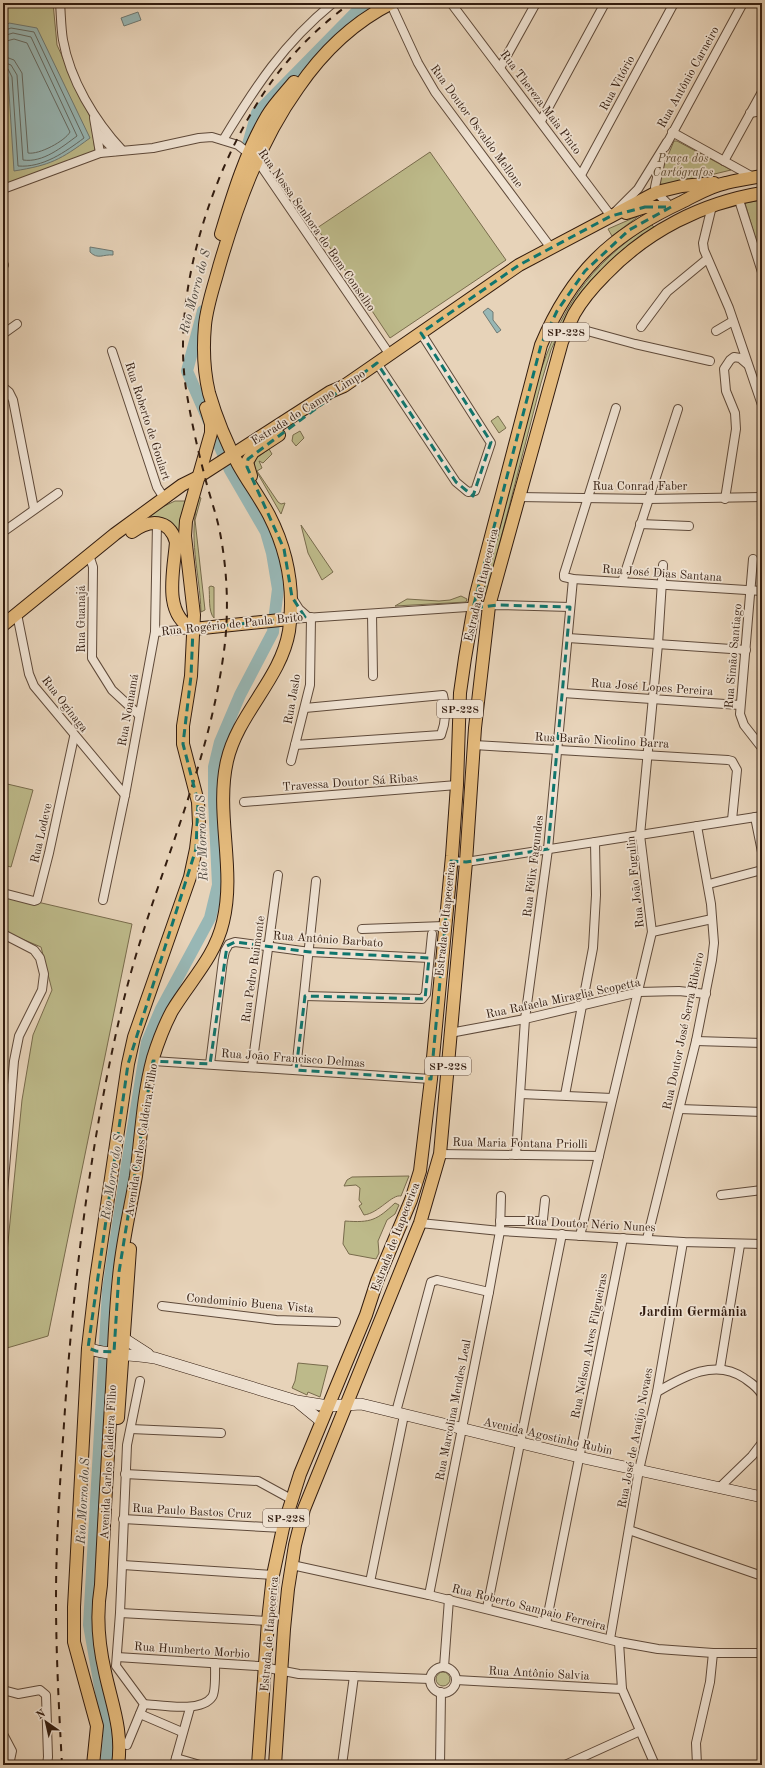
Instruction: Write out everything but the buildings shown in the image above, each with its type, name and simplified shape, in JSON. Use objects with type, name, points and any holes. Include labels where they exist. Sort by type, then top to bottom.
[{"type":"main road","name":"Avenida Carlos Caldeira Filho","points":[[93,1765],[97,1726],[74,1642],[74,1607],[107,1351],[115,1332],[119,1272],[130,1213],[152,1061],[161,1034],[172,1011],[197,976],[218,938],[228,896],[224,804],[227,762],[234,737],[285,650],[292,597],[284,549],[268,514],[233,454],[217,416],[208,388],[204,346],[208,305],[226,241],[268,115],[336,34],[374,3]]},
{"type":"main road","name":"Avenida Carlos Caldeira Filho","points":[[107,1351],[96,1279],[128,1064],[134,1037],[190,877],[196,849],[199,824],[198,802],[183,744],[183,726],[192,676],[194,615],[185,536],[186,521],[209,442],[211,424],[199,374],[198,325],[202,302],[217,248],[253,157],[298,87],[314,68],[359,22],[373,12],[393,7]]},
{"type":"main road","name":"Estrada de Itapecerica","points":[[258,1765],[268,1621],[273,1575],[283,1528],[291,1499],[321,1421],[366,1315],[377,1281],[415,1190],[426,1135],[457,785],[460,693],[473,608],[541,345],[549,326],[571,290],[585,271],[605,250],[629,230],[710,188],[727,182],[758,177]]},
{"type":"main road","name":"Estrada do Campo Limpo","points":[[3,625],[15,614],[91,558],[182,485],[198,478],[330,392],[344,386],[519,265],[657,192],[682,186],[727,182]]},
{"type":"main road","name":"Estrada de Itapecerica","points":[[275,1765],[284,1629],[292,1565],[304,1508],[420,1223],[440,1154],[466,862],[474,745],[489,606],[562,342],[575,312],[584,299],[620,260],[643,242],[689,215],[738,197],[762,193]]},
{"type":"main road","name":"Estrada do Campo Limpo","points":[[611,216],[645,208],[671,207],[689,215]]},
{"type":"main road","points":[[268,514],[247,467],[248,459],[253,452],[334,397],[344,386]]},
{"type":"main road","points":[[164,498],[167,500],[186,497],[191,503]]},
{"type":"main road","points":[[91,558],[139,526],[149,522],[158,523],[171,530],[175,538],[173,604],[179,618],[186,626],[193,629]]},
{"type":"main road","name":"Estrada do Campo Limpo","points":[[3,618],[15,614]]},
{"type":"main road","name":"Rua Rogério de Paula Brito","points":[[193,629],[290,619]]},
{"type":"main road","points":[[458,759],[461,762],[462,798],[458,843],[461,855],[466,862]]},
{"type":"main road","points":[[125,1341],[130,1213]]},
{"type":"main road","points":[[346,1405],[344,1386],[360,1347],[366,1315]]},
{"type":"main road","points":[[115,1332],[125,1341],[155,1358]]},
{"type":"main road","points":[[107,1351],[125,1341]]},
{"type":"main road","points":[[107,1351],[155,1358]]},
{"type":"main road","points":[[107,1351],[107,1552],[101,1584],[97,1622],[105,1674],[119,1727],[118,1765]]},
{"type":"main road","name":"Avenida Agostinho Rubin","points":[[155,1358],[297,1401],[328,1406],[361,1404],[579,1457],[762,1497]]},
{"type":"main road","points":[[297,1401],[321,1421]]},
{"type":"main road","points":[[310,1493],[314,1463],[329,1420],[328,1406]]},
{"type":"street","points":[[60,3],[65,50],[78,85],[94,115],[118,150]]},
{"type":"street","points":[[223,140],[268,70],[309,23],[333,3]]},
{"type":"street","name":"Rua Thereza Maia Pinto","points":[[451,3],[581,174],[611,216]]},
{"type":"street","points":[[500,68],[536,3]]},
{"type":"street","points":[[541,121],[604,3]]},
{"type":"street","name":"Rua Vitório","points":[[581,174],[674,3]]},
{"type":"street","name":"Rua Antônio Carneiro","points":[[611,216],[638,189],[667,142],[743,3]]},
{"type":"street","name":"Rua Doutor Osvaldo Mellone","points":[[393,7],[420,68],[432,87],[551,248]]},
{"type":"street","points":[[724,161],[762,92]]},
{"type":"street","points":[[750,113],[762,111]]},
{"type":"street","points":[[94,115],[100,153]]},
{"type":"street","points":[[672,132],[724,161],[758,177]]},
{"type":"street","points":[[97,133],[118,150]]},
{"type":"street","name":"Rua Nossa Senhora do Bom Conselho","points":[[3,189],[100,153],[118,150],[153,148],[199,138],[212,137],[238,145],[253,157],[390,355]]},
{"type":"street","name":"Rua Antônio Carneiro","points":[[657,192],[654,186],[655,180],[667,142]]},
{"type":"street","points":[[657,192],[671,207]]},
{"type":"street","points":[[738,197],[762,272]]},
{"type":"street","points":[[712,206],[703,243],[707,259],[733,321],[762,405]]},
{"type":"street","points":[[641,327],[667,292],[707,259]]},
{"type":"street","points":[[716,331],[733,321]]},
{"type":"street","points":[[3,334],[17,324]]},
{"type":"street","points":[[569,326],[635,344],[710,360]]},
{"type":"street","points":[[377,363],[456,482],[468,492],[475,491],[491,443],[421,333]]},
{"type":"street","name":"Rua Roberto de Goulart","points":[[112,351],[157,487],[164,498]]},
{"type":"street","points":[[726,498],[736,429],[735,413],[726,391],[724,369],[734,357],[740,358],[749,366]]},
{"type":"street","points":[[3,387],[9,392],[14,400],[34,510]]},
{"type":"street","points":[[573,579],[566,578],[564,574],[616,408]]},
{"type":"street","points":[[622,582],[678,409]]},
{"type":"street","points":[[3,532],[58,493]]},
{"type":"street","name":"Rua Conrad Faber","points":[[518,497],[648,499],[762,497]]},
{"type":"street","name":"Rua Noanamá","points":[[103,900],[125,795],[155,632],[158,523]]},
{"type":"street","points":[[640,524],[689,526]]},
{"type":"street","name":"Rua Guanajá","points":[[91,558],[92,658],[112,690],[140,714]]},
{"type":"street","name":"Rua Simão Santiago","points":[[753,559],[740,705],[741,720],[762,748]]},
{"type":"street","name":"Rua João Fugulin","points":[[580,1236],[652,932],[640,835],[658,644],[663,565]]},
{"type":"street","name":"Rua José Dias Santana","points":[[573,579],[662,586],[762,591]]},
{"type":"street","name":"Rua Félix Fagundes","points":[[516,1155],[525,1019],[548,849],[573,579]]},
{"type":"street","name":"Rua Rogério de Paula Brito","points":[[292,597],[299,609],[307,617]]},
{"type":"street","name":"Rua Rogério de Paula Brito","points":[[290,619],[489,606],[570,607]]},
{"type":"street","name":"Rua Oginaga","points":[[15,614],[18,619],[29,674],[34,686],[74,737],[125,795]]},
{"type":"street","points":[[372,614],[373,676]]},
{"type":"street","name":"Rua Jaslo","points":[[292,761],[310,685],[307,617]]},
{"type":"street","name":"Rua Rogério de Paula Brito","points":[[155,632],[193,629]]},
{"type":"street","points":[[568,638],[746,650]]},
{"type":"street","name":"Rua José Lopes Pereira","points":[[562,693],[740,705]]},
{"type":"street","points":[[295,745],[441,735],[445,724],[446,706],[443,695],[305,708]]},
{"type":"street","name":"Rua Lodeve","points":[[3,893],[34,901],[37,900],[49,853],[74,737]]},
{"type":"street","name":"Rua Barão Nicolino Barra","points":[[474,745],[647,754],[728,760],[732,762],[737,770],[732,820]]},
{"type":"street","name":"Travessa Doutor Sá Ribas","points":[[244,802],[457,785]]},
{"type":"street","points":[[451,861],[466,862],[758,816],[762,852]]},
{"type":"street","name":"Rua Doutor José Serra Ribeiro","points":[[647,1239],[696,1041],[706,994],[714,943],[709,884],[697,826]]},
{"type":"street","points":[[565,1095],[594,936],[595,842]]},
{"type":"street","points":[[709,884],[762,870]]},
{"type":"street","name":"Rua Pedro Ruimonte","points":[[252,1067],[278,875]]},
{"type":"street","points":[[296,1070],[310,952],[316,881]]},
{"type":"street","points":[[652,932],[712,919]]},
{"type":"street","points":[[362,930],[444,926]]},
{"type":"street","points":[[3,934],[34,950],[40,958],[44,974],[42,990],[19,1036],[14,1061],[3,1192]]},
{"type":"street","points":[[305,996],[422,999],[426,994],[432,934]]},
{"type":"street","name":"Rua Antônio Barbato","points":[[210,1064],[223,960],[227,946],[235,942],[310,952],[429,958]]},
{"type":"street","name":"Rua Rafaela Miraglia Scopetta","points":[[450,1033],[525,1019],[581,1004],[639,992],[679,991],[706,994]]},
{"type":"street","points":[[696,1041],[762,1043]]},
{"type":"street","name":"Rua João Francisco Delmas","points":[[152,1061],[431,1079]]},
{"type":"street","points":[[521,1094],[612,1098]]},
{"type":"street","points":[[680,1109],[762,1112]]},
{"type":"street","name":"Rua Maria Fontana Priolli","points":[[440,1154],[599,1156]]},
{"type":"street","points":[[721,1195],[762,1190]]},
{"type":"street","name":"Rua Marcolina Mendes Leal","points":[[429,1595],[489,1292],[500,1231],[501,1196]]},
{"type":"street","points":[[500,1221],[540,1221],[544,1216],[545,1200]]},
{"type":"street","name":"Rua Doutor Nério Nunes","points":[[420,1223],[500,1231],[580,1236],[683,1242],[762,1244]]},
{"type":"street","points":[[487,1608],[562,1234]]},
{"type":"street","name":"Rua Nélson Alves Filgueiras","points":[[546,1624],[623,1238]]},
{"type":"street","name":"Rua José de Araújo Novaes","points":[[610,1639],[639,1470],[657,1392],[683,1242]]},
{"type":"street","points":[[720,1368],[740,1244]]},
{"type":"street","points":[[370,1582],[400,1413],[431,1282],[437,1280],[489,1292]]},
{"type":"street","name":"Condominio Buena Vista","points":[[162,1306],[276,1320],[336,1322]]},
{"type":"street","points":[[657,1392],[690,1375],[720,1368],[740,1375],[755,1386],[762,1395]]},
{"type":"street","points":[[140,1381],[131,1429],[125,1474],[123,1565],[116,1667],[144,1704],[190,1708],[212,1697],[216,1663]]},
{"type":"street","points":[[131,1429],[222,1433]]},
{"type":"street","points":[[720,1488],[752,1456],[762,1443]]},
{"type":"street","points":[[125,1474],[258,1481],[291,1499]]},
{"type":"street","name":"Rua Paulo Bastos Cruz","points":[[123,1519],[283,1528]]},
{"type":"street","points":[[629,1530],[762,1576]]},
{"type":"street","points":[[123,1565],[273,1575]]},
{"type":"street","name":"Rua Roberto Sampaio Ferreira","points":[[292,1565],[487,1608],[620,1642],[658,1649],[713,1653],[762,1653]]},
{"type":"street","points":[[444,1667],[449,1600]]},
{"type":"street","points":[[120,1613],[268,1621]]},
{"type":"street","points":[[620,1642],[622,1689],[655,1765]]},
{"type":"street","points":[[697,1765],[696,1743],[710,1682],[713,1653]]},
{"type":"street","name":"Rua Humberto Morbio","points":[[117,1657],[265,1667]]},
{"type":"street","points":[[265,1667],[299,1674],[430,1680]]},
{"type":"street","points":[[444,1667],[452,1671],[456,1680],[452,1688],[447,1692],[441,1692],[433,1688],[430,1680],[436,1669],[444,1667]]},
{"type":"street","points":[[342,1765],[354,1676]]},
{"type":"street","name":"Rua Antônio Salvia","points":[[456,1680],[622,1689]]},
{"type":"street","points":[[3,1690],[13,1694],[36,1690],[44,1692],[46,1698],[48,1749],[46,1765]]},
{"type":"street","points":[[440,1765],[441,1692]]},
{"type":"street","points":[[127,1746],[144,1704]]},
{"type":"street","points":[[190,1708],[175,1761],[200,1765]]},
{"type":"street","points":[[140,1714],[182,1732]]},
{"type":"street","points":[[565,1765],[640,1731]]},
{"type":"street","points":[[3,1734],[12,1751],[9,1765]]},
{"type":"highlighted area","points":[[645,207],[671,207],[629,230],[585,271],[557,311],[541,345],[473,608],[497,605],[570,607],[548,849],[466,862],[451,861],[431,1079],[296,1070],[305,996],[425,999],[429,958],[310,952],[235,942],[227,946],[210,1064],[153,1061],[119,1272],[114,1352],[96,1351],[88,1348],[128,1064],[196,849],[198,802],[183,744],[191,676],[193,629],[305,617],[292,597],[284,549],[247,467],[248,459],[377,363],[456,482],[473,496],[491,442],[421,333],[519,265],[611,216]]},
{"type":"green space","points":[[3,3],[53,3],[57,45],[91,119],[95,151],[3,187]]},
{"type":"green space","name":"Praça dos Cartógrafos","points":[[674,141],[677,141],[731,170],[669,185],[660,184],[659,177]]},
{"type":"green space","points":[[430,152],[506,260],[390,338],[317,228]]},
{"type":"green space","points":[[762,200],[762,261],[745,203]]},
{"type":"green space","points":[[640,215],[612,236],[608,229]]},
{"type":"green space","points":[[651,224],[654,227],[621,251],[597,274],[565,318],[551,350],[541,383],[487,592],[484,594],[483,591],[537,382],[556,332],[566,311],[593,274],[628,240]]},
{"type":"green space","points":[[498,416],[506,428],[499,433],[491,421]]},
{"type":"green space","points":[[300,431],[304,438],[296,446],[292,441],[293,435]]},
{"type":"green space","points":[[269,449],[272,454],[263,463],[259,461],[262,468],[257,471],[278,502],[281,504],[285,503],[281,514],[254,467],[255,459]]},
{"type":"green space","points":[[199,497],[201,498],[195,520],[205,610],[201,612],[194,540],[194,526],[196,512]]},
{"type":"green space","points":[[175,501],[185,501],[182,515],[181,540],[156,517],[146,518],[156,510]]},
{"type":"green space","points":[[301,525],[333,572],[322,580],[308,553]]},
{"type":"green space","points":[[209,587],[214,587],[214,618],[211,612],[210,603]]},
{"type":"green space","points":[[461,596],[467,599],[466,602],[395,606],[407,599],[439,601],[450,600]]},
{"type":"green space","points":[[3,783],[33,790],[11,867],[3,865]]},
{"type":"green space","points":[[3,894],[132,924],[48,1336],[7,1348],[3,1331],[3,1293],[22,1100],[33,1035],[52,990],[41,947],[3,931]]},
{"type":"green space","points":[[409,1176],[401,1196],[397,1196],[370,1214],[364,1215],[359,1206],[362,1204],[359,1200],[360,1188],[356,1185],[344,1186],[347,1180],[352,1177]]},
{"type":"green space","points":[[395,1203],[399,1205],[395,1214],[387,1220],[378,1241],[379,1253],[376,1259],[349,1254],[343,1244],[345,1221],[368,1221],[378,1217]]},
{"type":"green space","points":[[298,1363],[328,1366],[320,1397],[308,1392],[307,1395],[292,1388],[295,1381]]},
{"type":"green space","points":[[440,1672],[446,1672],[450,1676],[450,1682],[446,1686],[440,1686],[436,1682],[436,1676]]},
{"type":"water","points":[[138,12],[141,20],[124,26],[121,18]]},
{"type":"water","points":[[9,23],[37,28],[90,138],[63,157],[46,164],[14,171],[8,77],[3,69],[3,29]]},
{"type":"water","points":[[90,247],[113,251],[113,255],[96,256],[90,252]]},
{"type":"water","points":[[488,308],[493,312],[493,320],[501,330],[497,333],[483,312]]},
{"type":"waterway","name":"Rio Morro do S","points":[[247,148],[257,113],[365,3]]},
{"type":"waterway","name":"Rio Morro do S","points":[[203,311],[187,371],[230,470],[266,532],[272,553],[278,589],[275,613]]},
{"type":"waterway","name":"Rio Morro do S","points":[[106,1765],[109,1737],[89,1625],[108,1290],[147,1042],[161,1009],[210,918],[218,885],[214,767],[220,742],[240,695],[273,632],[274,621]]},
{"type":"railway","points":[[62,1765],[57,1640],[57,1533],[72,1318],[84,1212],[101,1107],[123,1003],[148,917],[204,746],[215,702],[225,643],[227,598],[221,538],[191,418],[183,356],[185,315],[191,273],[201,230],[215,189],[232,150],[251,114],[272,81],[289,59],[319,29],[351,3]]},
{"type":"district","name":"Jardim Germânia","points":[[693,1311]]}]
